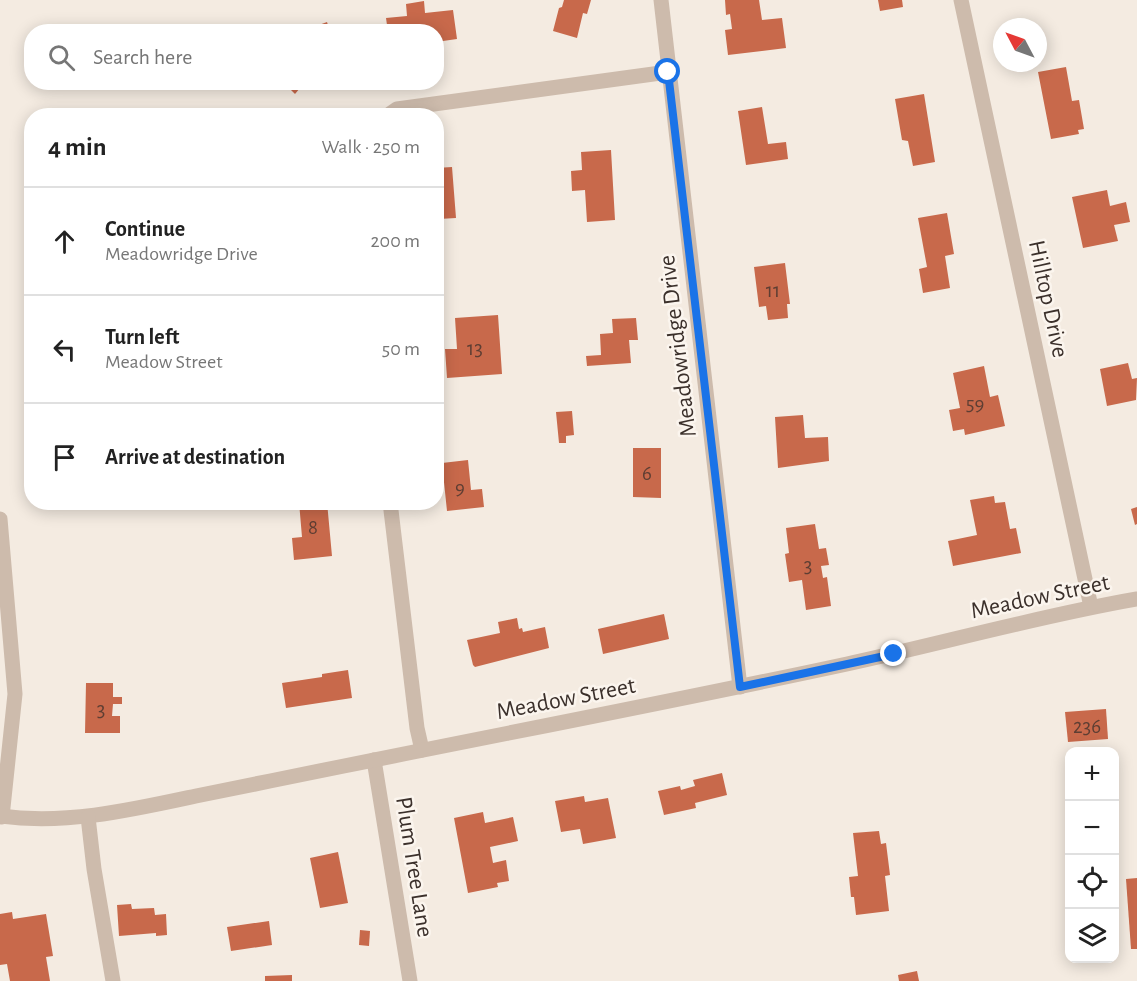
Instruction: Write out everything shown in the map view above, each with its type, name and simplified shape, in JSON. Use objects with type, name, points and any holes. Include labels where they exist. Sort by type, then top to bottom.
[{"type":"street","name":"Meadowridge Drive","points":[[661,0],[740,687]]},
{"type":"street","name":"Hilltop Drive","points":[[961,0],[1091,607]]},
{"type":"street","points":[[404,108],[668,72]]},
{"type":"street","points":[[391,510],[417,728],[422,750]]},
{"type":"street","points":[[0,519],[15,694],[1,817]]},
{"type":"street","name":"Meadow Street","points":[[1,817],[56,820],[141,808],[740,687],[894,654],[1091,607],[1137,599]]},
{"type":"street","name":"Plum Tree Lane","points":[[374,760],[410,981]]},
{"type":"street","points":[[88,817],[94,869],[113,981]]},
{"type":"building","points":[[564,0],[591,0],[587,14],[583,13],[577,38],[553,31],[559,8],[562,7]]},
{"type":"building","points":[[725,0],[759,0],[762,20],[782,18],[786,48],[728,55],[725,30],[732,29],[730,14],[726,15]]},
{"type":"building","points":[[878,0],[902,0],[903,7],[880,11]]},
{"type":"building","points":[[424,1],[425,13],[453,10],[457,39],[444,41],[444,24],[387,24],[386,18],[407,16],[406,4]]},
{"type":"building","points":[[1066,67],[1072,101],[1079,100],[1084,129],[1078,130],[1079,134],[1051,139],[1038,72]]},
{"type":"building","points":[[924,94],[935,162],[913,166],[908,141],[902,140],[895,99]]},
{"type":"building","points":[[762,107],[768,144],[786,142],[788,159],[746,165],[738,111]]},
{"type":"building","points":[[611,150],[615,220],[587,222],[585,190],[572,191],[571,171],[582,170],[581,152]]},
{"type":"building","points":[[452,167],[456,218],[444,219],[444,168]]},
{"type":"building","points":[[1107,190],[1110,206],[1126,202],[1130,222],[1114,225],[1118,241],[1083,248],[1072,197]]},
{"type":"building","points":[[947,213],[954,254],[945,256],[950,288],[923,293],[919,269],[927,267],[918,218]]},
{"type":"building","points":[[785,263],[790,304],[787,304],[788,318],[768,320],[766,306],[759,307],[754,267]]},
{"type":"building","points":[[498,315],[502,374],[447,378],[445,349],[457,349],[455,318]]},
{"type":"building","points":[[636,318],[638,340],[629,340],[631,363],[587,366],[586,356],[601,355],[600,334],[613,333],[612,319]]},
{"type":"building","points":[[1128,363],[1132,379],[1137,378],[1136,400],[1107,406],[1100,369]]},
{"type":"building","points":[[984,366],[990,397],[998,395],[1005,426],[965,435],[964,429],[953,431],[949,410],[960,408],[953,373]]},
{"type":"building","points":[[572,411],[574,435],[566,436],[566,443],[559,443],[556,412]]},
{"type":"building","points":[[803,415],[805,438],[828,437],[829,461],[778,468],[775,417]]},
{"type":"building","points":[[633,448],[661,448],[661,498],[633,497]]},
{"type":"building","points":[[468,460],[471,490],[482,489],[484,507],[447,511],[444,463]]},
{"type":"building","points":[[994,496],[995,503],[1005,502],[1010,529],[1016,528],[1021,553],[953,566],[948,541],[977,535],[970,500]]},
{"type":"building","points":[[1137,507],[1137,524],[1135,525],[1131,509]]},
{"type":"building","points":[[300,510],[328,510],[332,556],[294,560],[292,538],[302,537]]},
{"type":"building","points":[[815,524],[819,549],[826,548],[829,565],[821,566],[823,578],[827,577],[831,606],[806,610],[802,580],[789,582],[785,554],[789,553],[786,528]]},
{"type":"building","points":[[664,614],[669,639],[603,654],[598,629]]},
{"type":"building","points":[[517,618],[519,629],[522,628],[523,632],[545,627],[549,648],[475,667],[467,640],[500,633],[498,622]]},
{"type":"building","points":[[348,670],[352,698],[286,708],[282,683],[322,677],[322,674]]},
{"type":"building","points":[[86,683],[113,683],[113,697],[122,697],[122,704],[113,704],[112,716],[120,716],[120,733],[85,733]]},
{"type":"building","points":[[1106,709],[1108,739],[1068,742],[1065,712]]},
{"type":"building","points":[[722,773],[727,795],[695,803],[696,808],[664,815],[658,791],[680,786],[681,790],[695,786],[693,780]]},
{"type":"building","points":[[584,796],[585,802],[608,798],[616,838],[583,844],[580,829],[561,832],[555,801]]},
{"type":"building","points":[[483,812],[485,823],[513,817],[518,841],[490,847],[493,863],[506,860],[509,881],[497,883],[498,887],[468,893],[454,818]]},
{"type":"building","points":[[879,831],[881,844],[886,843],[890,875],[885,876],[889,911],[856,915],[849,877],[858,876],[853,833]]},
{"type":"building","points":[[338,852],[348,903],[320,908],[310,858]]},
{"type":"building","points":[[1137,878],[1137,949],[1131,949],[1126,879]]},
{"type":"building","points":[[131,904],[132,909],[154,908],[155,915],[166,914],[167,935],[156,936],[156,933],[119,936],[117,905]]},
{"type":"building","points":[[12,912],[13,919],[46,914],[53,956],[46,957],[50,981],[10,981],[7,964],[0,965],[0,914]]},
{"type":"building","points":[[269,921],[272,945],[231,951],[227,927]]},
{"type":"building","points":[[360,930],[370,931],[369,946],[359,945]]},
{"type":"building","points":[[917,971],[919,981],[899,981],[898,975]]},
{"type":"building","points":[[292,975],[292,981],[265,981],[265,976]]},
{"type":"route","points":[[668,72],[740,687],[894,654]]}]
